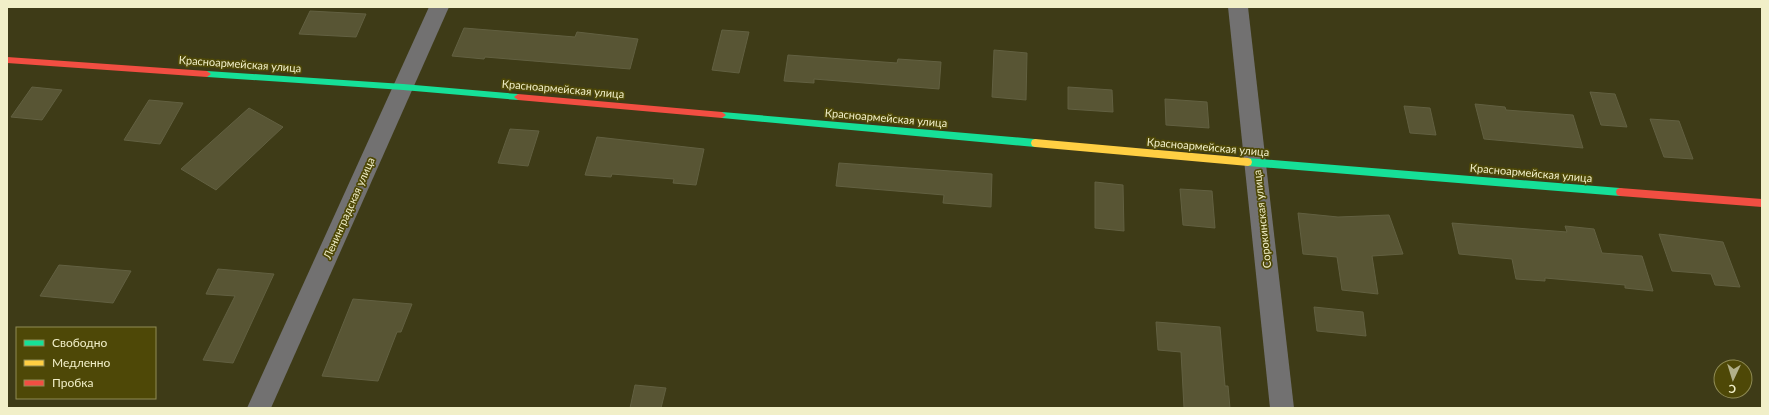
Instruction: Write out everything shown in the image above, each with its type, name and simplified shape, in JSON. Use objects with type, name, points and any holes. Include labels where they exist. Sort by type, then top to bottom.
[{"type":"street","name":"Ленинградская улица","points":[[259,408],[439,7]]},
{"type":"street","name":"Сорокинская улица","points":[[1238,7],[1282,408]]},
{"type":"street","name":"Красноармейская улица","points":[[7,60],[403,87],[1256,163],[1762,203]]},
{"type":"building","points":[[310,11],[366,14],[356,37],[299,34]]},
{"type":"building","points":[[464,28],[575,37],[577,32],[638,39],[630,69],[485,57],[484,59],[452,56]]},
{"type":"building","points":[[722,30],[749,32],[739,73],[712,70]]},
{"type":"building","points":[[994,50],[1027,53],[1026,100],[992,97]]},
{"type":"building","points":[[788,55],[897,63],[898,59],[941,62],[939,89],[814,79],[814,83],[784,81]]},
{"type":"building","points":[[32,87],[62,90],[42,120],[11,117]]},
{"type":"building","points":[[1068,87],[1112,90],[1113,112],[1068,109]]},
{"type":"building","points":[[1590,92],[1615,94],[1627,127],[1601,125]]},
{"type":"building","points":[[1165,99],[1207,102],[1209,128],[1166,125]]},
{"type":"building","points":[[149,100],[183,103],[160,144],[124,140]]},
{"type":"building","points":[[1475,104],[1505,107],[1506,110],[1573,115],[1583,148],[1484,139]]},
{"type":"building","points":[[1404,106],[1430,108],[1436,135],[1410,133]]},
{"type":"building","points":[[249,108],[283,127],[216,190],[181,169]]},
{"type":"building","points":[[1650,119],[1679,121],[1693,159],[1664,157]]},
{"type":"building","points":[[510,129],[539,131],[528,166],[498,163]]},
{"type":"building","points":[[597,137],[704,149],[696,185],[673,183],[674,179],[612,174],[611,177],[585,175]]},
{"type":"building","points":[[839,163],[992,174],[991,207],[943,203],[944,195],[836,186]]},
{"type":"building","points":[[1095,182],[1123,185],[1124,231],[1095,228]]},
{"type":"building","points":[[1180,189],[1212,191],[1215,228],[1183,225]]},
{"type":"building","points":[[1298,213],[1338,217],[1389,215],[1403,254],[1372,256],[1378,294],[1342,290],[1337,257],[1303,254]]},
{"type":"building","points":[[1452,223],[1567,232],[1565,226],[1594,229],[1602,253],[1642,256],[1653,291],[1625,288],[1625,285],[1545,278],[1545,281],[1516,279],[1512,259],[1459,254]]},
{"type":"building","points":[[1659,234],[1723,242],[1740,287],[1715,285],[1711,274],[1672,271]]},
{"type":"building","points":[[59,265],[131,271],[113,303],[40,296]]},
{"type":"building","points":[[218,269],[274,274],[233,363],[203,360],[235,296],[206,294]]},
{"type":"building","points":[[353,299],[412,304],[401,332],[397,332],[378,381],[322,376]]},
{"type":"building","points":[[1314,307],[1363,312],[1366,336],[1317,331]]},
{"type":"building","points":[[1156,322],[1220,327],[1225,386],[1228,386],[1230,408],[1184,408],[1181,352],[1158,350]]},
{"type":"building","points":[[635,385],[666,388],[661,408],[630,408]]},
{"type":"traffic: fast","points":[[207,74],[403,87],[518,97]]},
{"type":"traffic: fast","points":[[722,115],[1035,143]]},
{"type":"traffic: fast","points":[[1248,162],[1620,192]]},
{"type":"traffic: slow","points":[[1035,143],[1248,162]]},
{"type":"traffic: jam","points":[[7,60],[207,74]]},
{"type":"traffic: jam","points":[[518,97],[722,115]]},
{"type":"traffic: jam","points":[[1620,192],[1762,203]]}]
